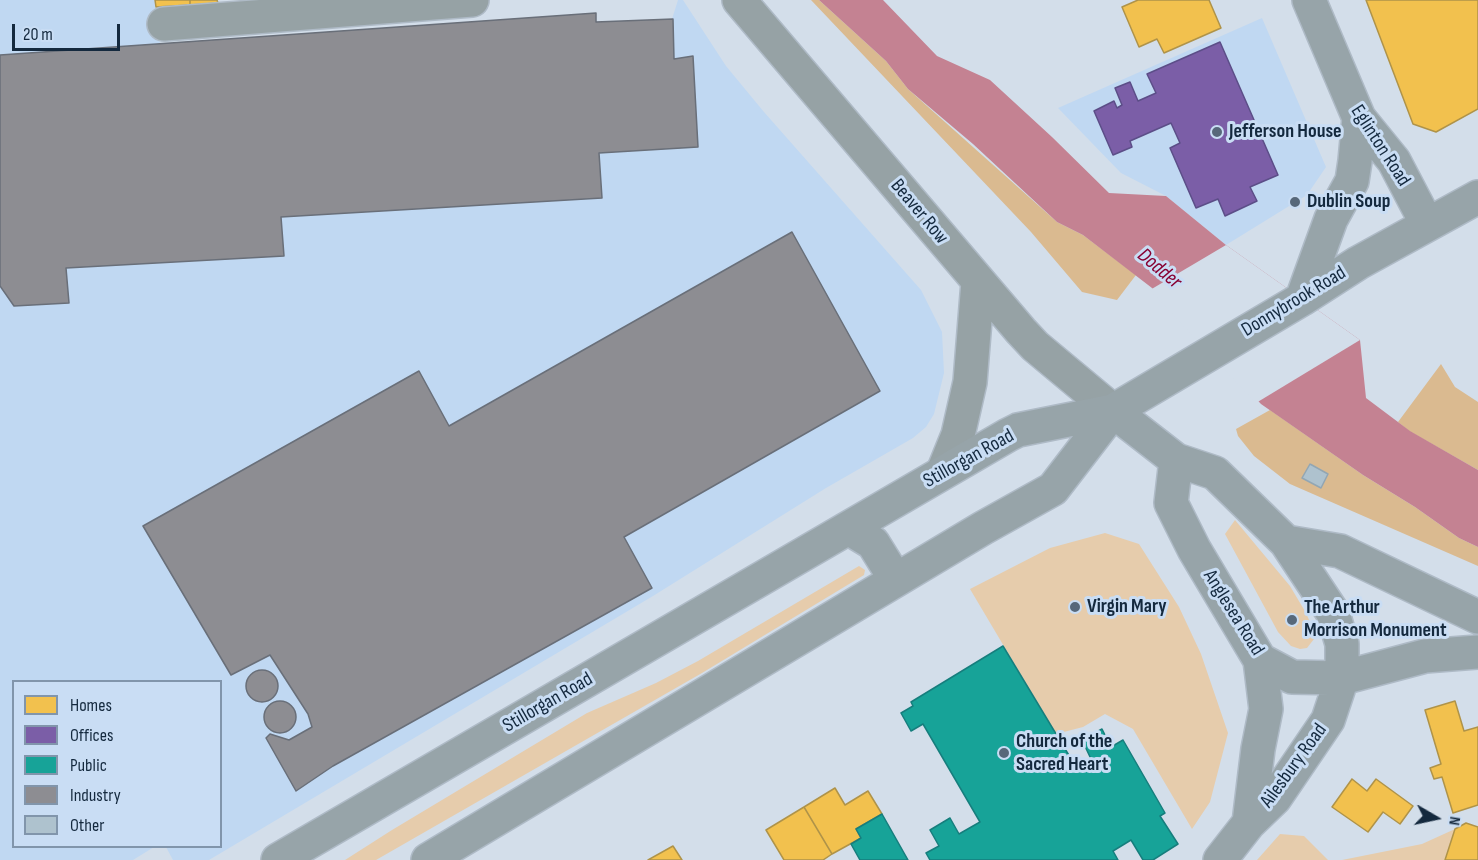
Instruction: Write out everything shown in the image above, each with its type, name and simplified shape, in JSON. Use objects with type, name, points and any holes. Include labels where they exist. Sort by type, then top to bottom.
[{"type":"main road","name":"Eglinton Road","points":[[1309,0],[1359,118],[1394,161],[1427,224]]},
{"type":"main road","points":[[1302,299],[1330,219],[1352,181],[1359,118]]},
{"type":"main road","name":"Donnybrook Road","points":[[1113,411],[1302,299],[1358,263],[1478,197]]},
{"type":"main road","points":[[428,860],[983,528],[1053,489],[1113,411],[1176,460],[1215,473],[1286,542],[1340,551],[1478,617]]},
{"type":"main road","name":"Stillorgan Road","points":[[278,860],[1018,430],[1113,411]]},
{"type":"main road","name":"Anglesea Road","points":[[1176,460],[1171,503],[1194,549],[1260,660],[1292,676],[1342,678],[1425,656],[1478,652]]},
{"type":"main road","points":[[850,529],[873,543],[896,580]]},
{"type":"main road","name":"Ailesbury Road","points":[[1220,860],[1249,823],[1275,798],[1328,720],[1342,678],[1342,644],[1334,613],[1286,542]]},
{"type":"main road","name":"Ailesbury Road","points":[[1249,823],[1258,749],[1266,709],[1260,660]]},
{"type":"street","points":[[164,24],[472,0]]},
{"type":"street","name":"Beaver Row","points":[[739,0],[1035,346],[1113,411]]},
{"type":"street","points":[[943,472],[958,435],[970,382],[978,282]]},
{"type":"shaded area","points":[[0,0],[155,0],[160,44],[596,13],[596,22],[672,19],[678,0],[683,0],[726,66],[921,290],[942,332],[944,373],[934,414],[926,427],[913,438],[826,488],[653,596],[209,860],[173,860],[167,848],[222,848],[222,680],[12,680],[12,848],[152,848],[133,860],[0,860]]},
{"type":"shaded area","points":[[811,0],[819,0],[886,61],[908,89],[1057,222],[1083,235],[1136,275],[1117,300],[1082,292],[1031,232]]},
{"type":"shaded area","points":[[1262,18],[1326,167],[1307,195],[1226,245],[1166,196],[1121,173],[1058,108]]},
{"type":"shaded area","points":[[1441,364],[1455,387],[1478,402],[1478,470],[1409,431],[1398,422]]},
{"type":"shaded area","points":[[1270,410],[1363,475],[1459,538],[1478,547],[1478,566],[1290,484],[1254,456],[1238,436],[1236,429]]},
{"type":"shaded area","points":[[1235,520],[1290,586],[1306,613],[1313,629],[1314,639],[1307,648],[1300,649],[1291,646],[1278,632],[1225,534]]},
{"type":"shaded area","points":[[1105,533],[1139,544],[1179,607],[1201,654],[1228,733],[1210,802],[1192,829],[1133,729],[1105,714],[1083,727],[1056,734],[970,589],[1050,548]]},
{"type":"shaded area","points":[[859,566],[865,570],[864,575],[702,673],[376,860],[345,860],[587,713],[656,683],[698,661]]},
{"type":"shaded area","points":[[1455,829],[1445,860],[1342,860],[1422,844]]},
{"type":"shaded area","points":[[1280,834],[1304,836],[1328,860],[1257,860]]},
{"type":"water","name":"Dodder","points":[[819,0],[883,0],[937,56],[990,80],[1109,193],[1166,196],[1226,245],[1360,340],[1366,398],[1410,431],[1478,470],[1478,547],[1459,538],[1363,475],[1261,404],[1152,288],[1083,235],[1057,222],[973,144],[908,89],[886,61]]},
{"type":"pier","points":[[1226,245],[1360,340],[1256,403],[1150,290]]},
{"type":"building: Homes","points":[[155,0],[190,0],[190,5],[156,7]]},
{"type":"building: Homes","points":[[190,0],[217,0],[218,3],[190,5]]},
{"type":"building: Homes","points":[[1138,0],[1209,0],[1221,28],[1164,53],[1157,39],[1139,47],[1122,7]]},
{"type":"building: Homes","points":[[1366,0],[1478,0],[1478,109],[1436,132],[1413,124]]},
{"type":"building: Homes","points":[[1455,701],[1464,731],[1478,727],[1478,805],[1453,813],[1442,777],[1434,779],[1430,768],[1441,764],[1425,710]]},
{"type":"building: Homes","points":[[1352,779],[1367,791],[1376,779],[1413,806],[1400,824],[1383,812],[1368,832],[1332,807]]},
{"type":"building: Homes","points":[[835,788],[845,805],[868,791],[882,814],[856,829],[861,838],[832,854],[804,807]]},
{"type":"building: Homes","points":[[804,807],[832,854],[823,860],[784,860],[766,830]]},
{"type":"building: Homes","points":[[1466,823],[1478,827],[1478,860],[1445,860],[1455,829]]},
{"type":"building: Homes","points":[[673,846],[682,860],[648,860]]},
{"type":"building: Offices","name":"Jefferson House","points":[[1220,42],[1278,175],[1250,187],[1257,201],[1225,216],[1218,199],[1196,208],[1170,148],[1180,143],[1171,123],[1130,141],[1132,147],[1113,155],[1094,111],[1114,101],[1117,108],[1122,105],[1115,88],[1130,82],[1138,101],[1156,93],[1147,74]]},
{"type":"building: Public","name":"Church of the Sacred Heart","points":[[1003,646],[1076,767],[1091,759],[1082,740],[1102,729],[1111,747],[1123,740],[1165,813],[1160,816],[1178,844],[1153,860],[1143,860],[1131,840],[1113,851],[1118,860],[930,860],[926,853],[939,846],[930,830],[950,818],[959,834],[980,822],[923,724],[911,731],[901,713],[913,706],[911,702]]},
{"type":"building: Public","points":[[882,814],[908,860],[860,860],[851,844],[861,838],[856,829]]},
{"type":"building: Industry","points":[[596,13],[596,22],[673,19],[674,59],[693,56],[698,147],[599,153],[602,198],[281,217],[284,256],[66,268],[69,303],[14,306],[0,286],[0,55]]},
{"type":"building: Industry","points":[[792,232],[880,391],[624,537],[652,588],[333,766],[296,791],[266,738],[270,734],[289,740],[312,727],[308,714],[270,655],[231,675],[143,526],[419,371],[449,426]]},
{"type":"building: Industry","points":[[262,670],[274,674],[278,686],[274,698],[262,702],[250,698],[246,686],[250,674]]},
{"type":"building: Industry","points":[[280,701],[292,705],[296,717],[292,729],[280,733],[268,729],[264,717],[268,705]]},
{"type":"building: Other","points":[[1310,464],[1328,474],[1321,488],[1302,478]]},
{"type":"place","name":"Jefferson House","points":[[1217,132]]},
{"type":"place","name":"Dublin Soup","points":[[1295,202]]},
{"type":"place","name":"Virgin Mary","points":[[1075,607]]},
{"type":"place","name":"The Arthur Morrison Monument","points":[[1292,620]]},
{"type":"place","name":"Church of the Sacred Heart","points":[[1004,753]]}]
